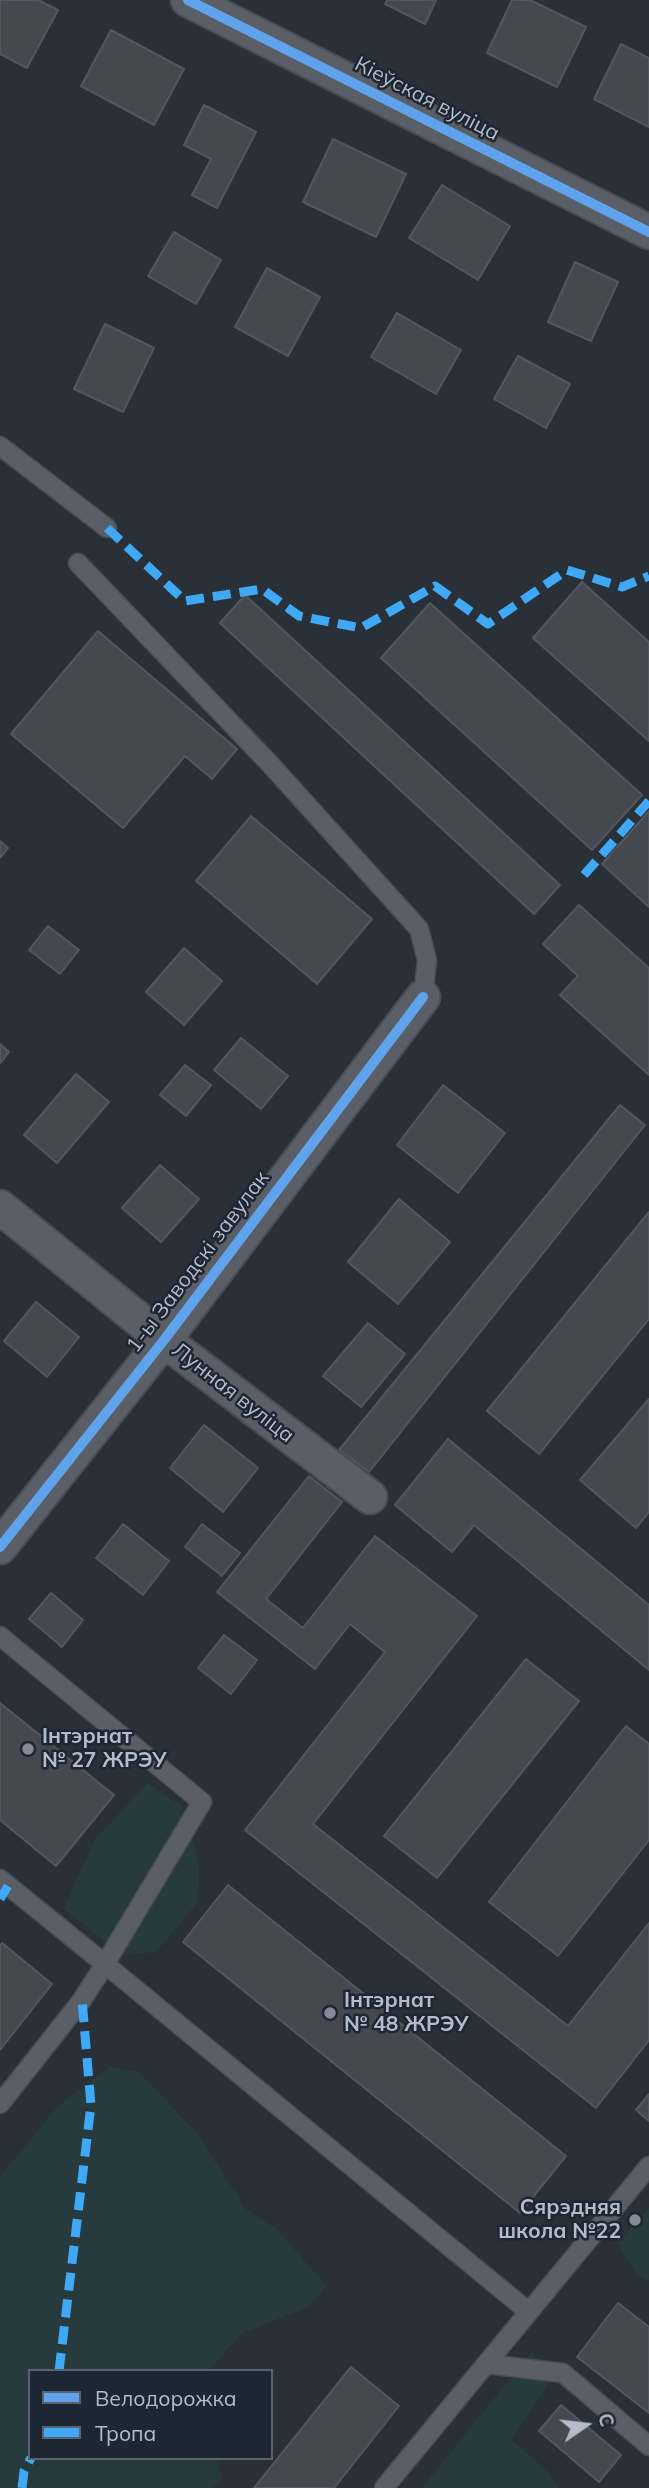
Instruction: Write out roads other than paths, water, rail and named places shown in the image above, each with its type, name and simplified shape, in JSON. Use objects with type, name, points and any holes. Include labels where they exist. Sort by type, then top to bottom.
[{"type":"street","name":"Кіеўская вуліца","points":[[188,0],[649,232]]},
{"type":"street","name":"1-ы Заводскі завулак","points":[[0,1547],[164,1340],[423,997]]},
{"type":"street","name":"Лунная вуліца","points":[[0,1207],[164,1340],[370,1497]]},
{"type":"lane","points":[[0,446],[107,528]]},
{"type":"lane","points":[[78,563],[271,764],[419,929],[427,960],[423,997]]},
{"type":"lane","points":[[0,1636],[202,1802],[82,2000],[0,2104]]},
{"type":"lane","points":[[0,1879],[529,2312]]},
{"type":"lane","points":[[384,2488],[649,2166]]},
{"type":"lane","points":[[486,2364],[563,2373],[649,2446]]},
{"type":"place","name":"Інтэрнат № 27 ЖРЭУ","points":[[28,1749]]},
{"type":"place","name":"Інтэрнат № 48 ЖРЭУ","points":[[330,2013]]},
{"type":"place","name":"Сярэдняя школа №22","points":[[635,2220]]}]
